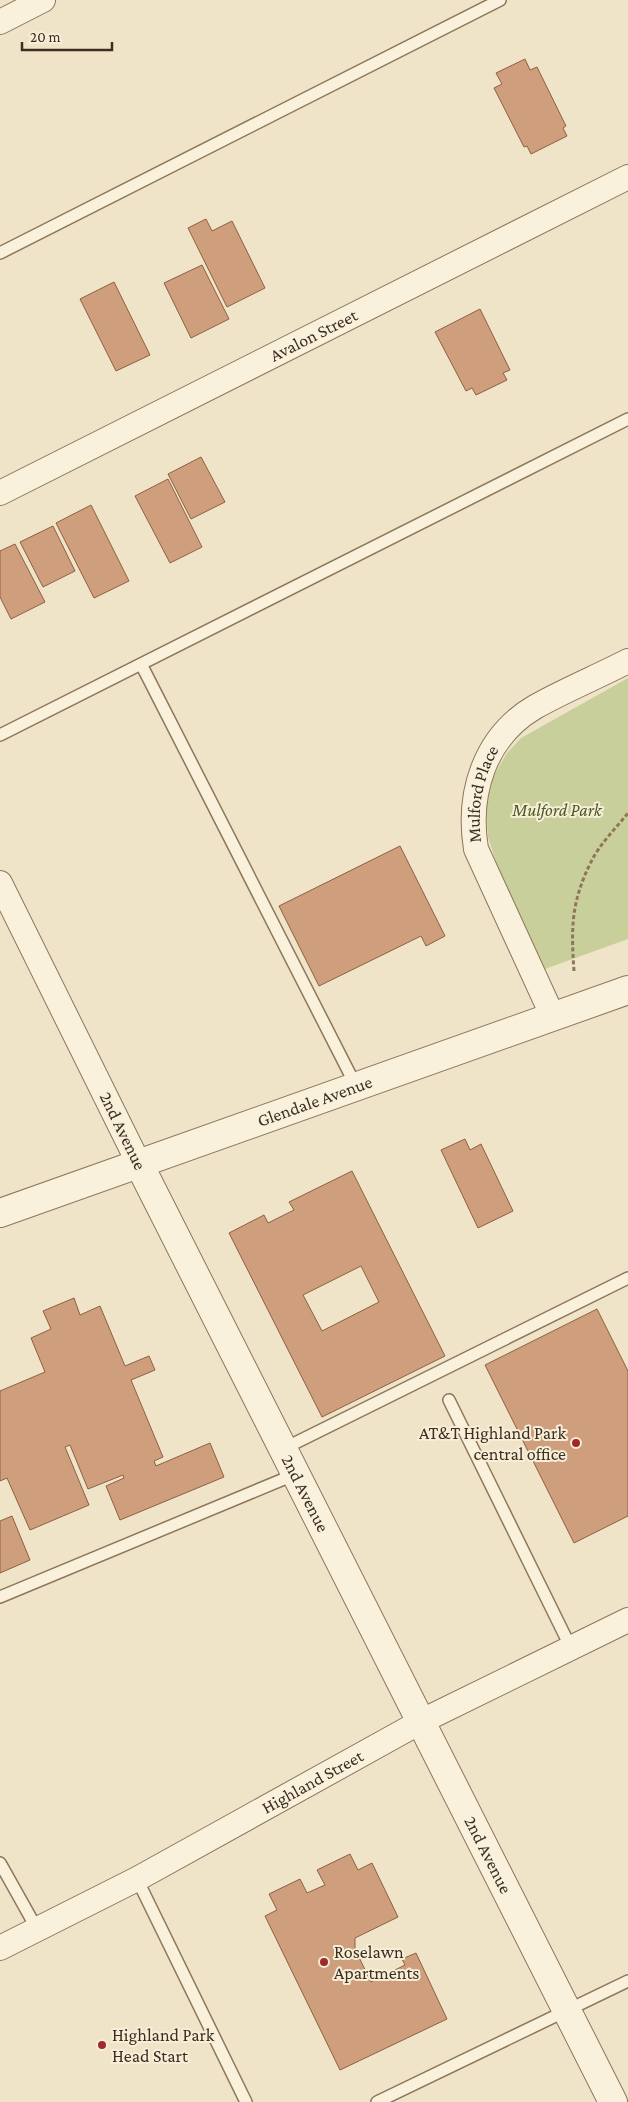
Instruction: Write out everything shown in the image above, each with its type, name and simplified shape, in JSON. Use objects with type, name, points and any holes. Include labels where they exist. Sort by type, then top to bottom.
[{"type":"street","points":[[0,22],[43,0]]},
{"type":"street","name":"Avalon Street","points":[[0,493],[628,177]]},
{"type":"street","name":"Mulford Place","points":[[553,1016],[476,849],[473,809],[476,788],[482,769],[492,751],[503,734],[518,720],[535,708],[628,662]]},
{"type":"street","name":"2nd Avenue","points":[[0,883],[139,1164],[614,2102]]},
{"type":"street","name":"Glendale Avenue","points":[[0,1213],[628,990]]},
{"type":"street","name":"Highland Street","points":[[0,1948],[136,1879],[422,1721],[628,1620]]},
{"type":"lane","points":[[0,253],[500,0]]},
{"type":"lane","points":[[0,736],[628,419]]},
{"type":"lane","points":[[141,664],[357,1087]]},
{"type":"lane","points":[[283,1449],[628,1278]]},
{"type":"lane","points":[[449,1400],[572,1648]]},
{"type":"lane","points":[[0,1597],[296,1474]]},
{"type":"lane","points":[[0,1863],[37,1929]]},
{"type":"lane","points":[[136,1879],[246,2102]]},
{"type":"lane","points":[[377,2102],[628,1981]]},
{"type":"path","points":[[574,971],[571,930],[574,904],[591,861],[628,813]]},
{"type":"green space","name":"Mulford Park","points":[[628,678],[628,939],[545,969],[500,874],[488,837],[486,807],[492,778],[507,753],[521,738]]},
{"type":"building","points":[[525,59],[530,70],[537,67],[566,126],[563,128],[567,136],[531,154],[527,146],[524,147],[494,88],[502,84],[496,73]]},
{"type":"building","points":[[206,219],[212,231],[232,221],[265,288],[227,307],[188,228]]},
{"type":"building","points":[[202,265],[229,319],[191,338],[164,283]]},
{"type":"building","points":[[114,282],[150,355],[116,371],[80,299]]},
{"type":"building","points":[[480,309],[510,370],[503,373],[507,380],[476,395],[472,388],[466,391],[435,332]]},
{"type":"building","points":[[201,457],[225,502],[191,519],[168,474]]},
{"type":"building","points":[[168,479],[202,547],[170,563],[135,496]]},
{"type":"building","points":[[91,505],[129,581],[94,598],[56,523]]},
{"type":"building","points":[[53,526],[75,571],[43,587],[20,542]]},
{"type":"building","points":[[15,544],[45,602],[11,619],[0,597],[0,551]]},
{"type":"building","points":[[400,846],[445,936],[426,946],[421,936],[319,986],[279,906]]},
{"type":"building","points":[[465,1139],[470,1150],[481,1144],[513,1211],[478,1228],[441,1150]]},
{"type":"building","points":[[352,1171],[445,1356],[322,1417],[229,1233],[264,1215],[268,1223],[294,1210],[289,1202]],"holes":[[[361,1266],[379,1302],[322,1331],[303,1295]]]},
{"type":"building","points":[[74,1298],[80,1315],[100,1306],[125,1366],[149,1356],[155,1370],[131,1380],[163,1457],[154,1461],[156,1466],[210,1443],[224,1477],[120,1520],[106,1486],[124,1478],[123,1475],[88,1489],[70,1445],[65,1447],[89,1505],[30,1530],[7,1478],[0,1481],[0,1391],[45,1372],[31,1338],[51,1329],[43,1311]]},
{"type":"building","name":"AT&T Highland Park central office","points":[[597,1309],[628,1371],[628,1516],[574,1543],[485,1365]]},
{"type":"building","points":[[12,1516],[30,1560],[0,1573],[0,1521]]},
{"type":"building","name":"Roselawn Apartments","points":[[350,1854],[358,1870],[372,1863],[398,1917],[355,1938],[355,1949],[371,1982],[405,1965],[402,1959],[416,1953],[447,2019],[340,2070],[265,1916],[277,1910],[269,1894],[300,1879],[307,1893],[325,1885],[317,1870]]},
{"type":"place","name":"AT&T Highland Park central office","points":[[576,1443]]},
{"type":"place","name":"Roselawn Apartments","points":[[324,1962]]},
{"type":"place","name":"Highland Park Head Start","points":[[102,2045]]}]
